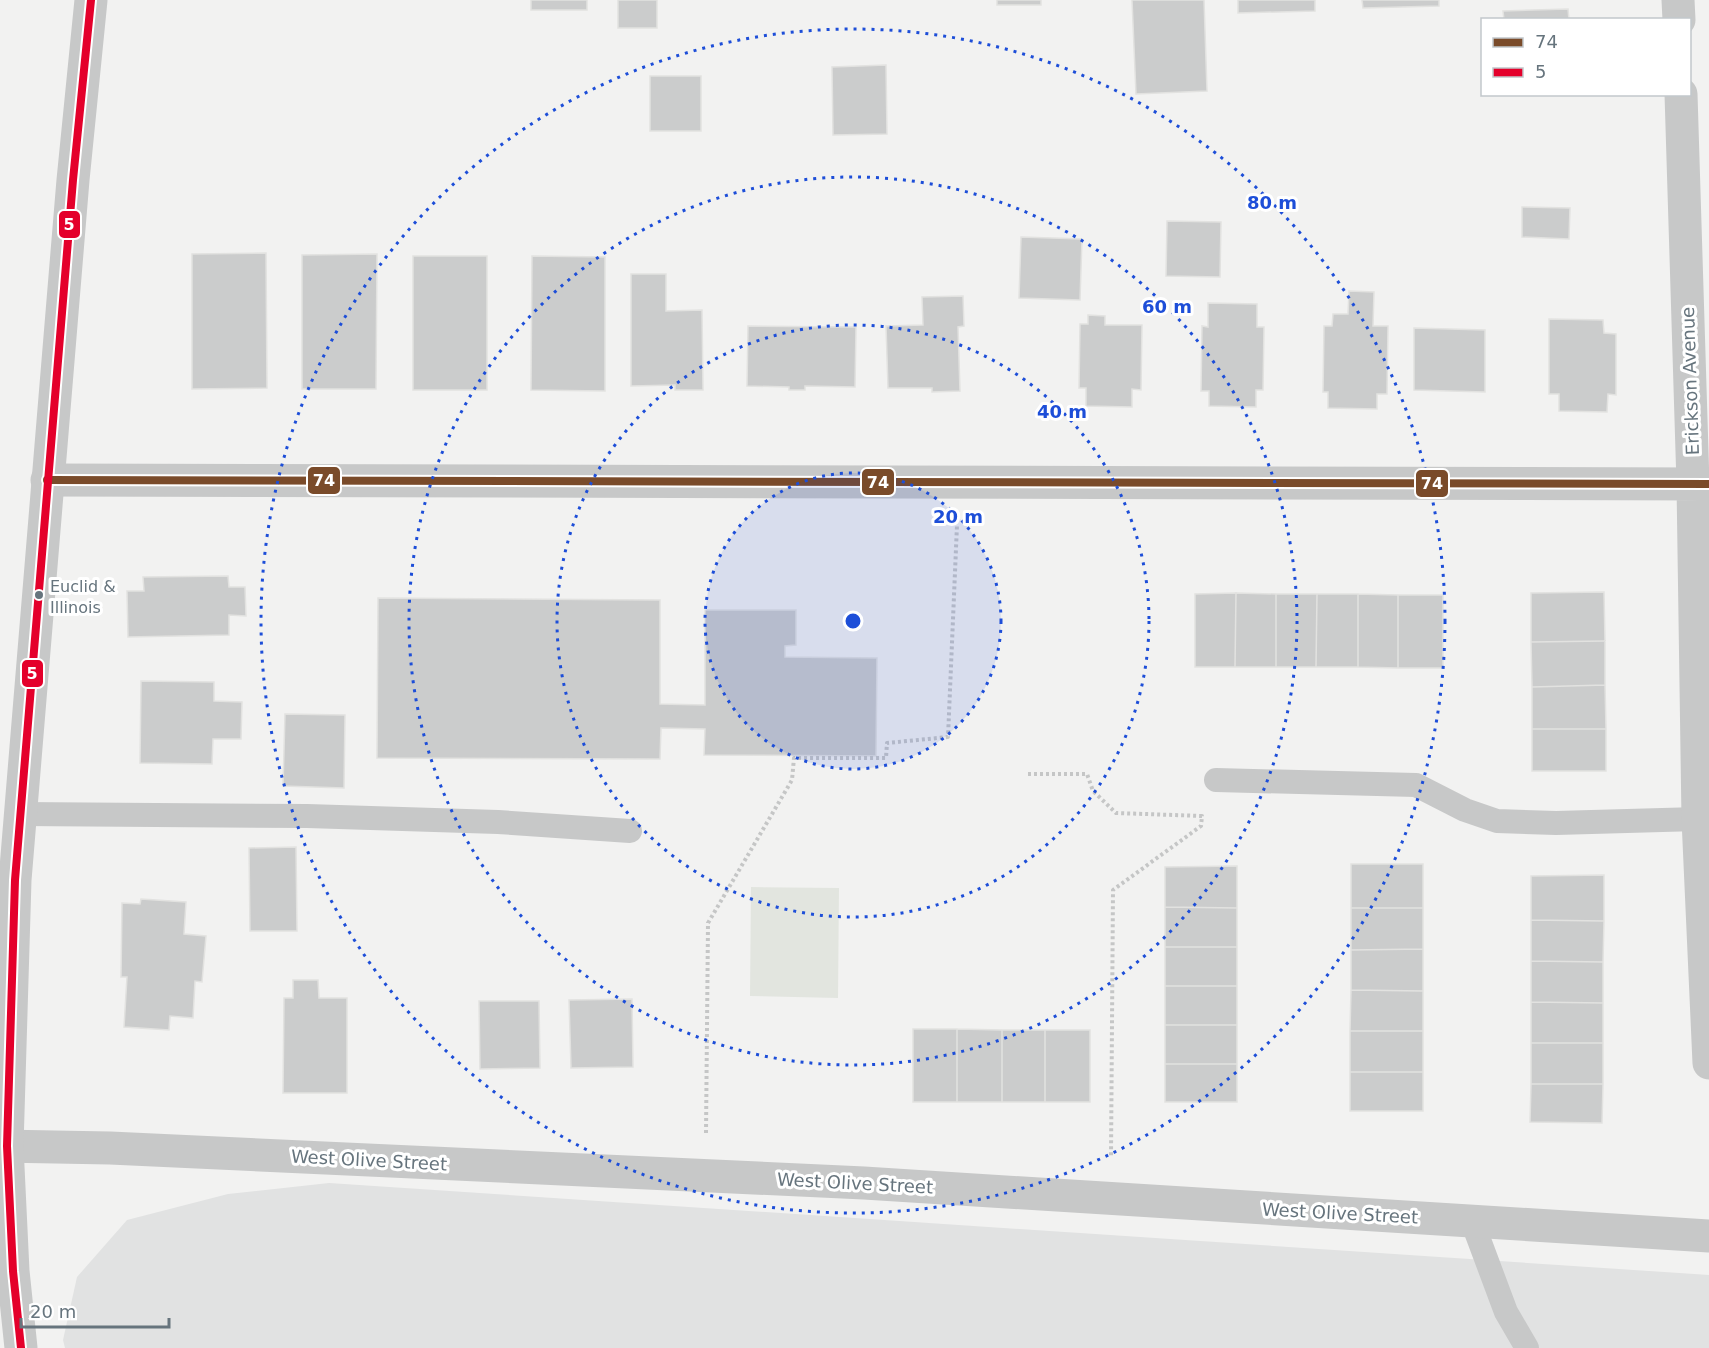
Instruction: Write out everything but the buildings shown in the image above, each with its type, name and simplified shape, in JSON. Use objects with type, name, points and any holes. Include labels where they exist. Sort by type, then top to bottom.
[{"type":"street","points":[[21,1348],[3,1146],[15,880],[47,480],[91,0]]},
{"type":"street","points":[[1678,0],[1679,18]]},
{"type":"street","name":"Erickson Avenue","points":[[1681,96],[1701,484],[1698,819],[1709,1063]]},
{"type":"street","points":[[47,480],[1701,484]]},
{"type":"street","name":"West Olive Street","points":[[3,1146],[110,1148],[706,1175],[1709,1236]]},
{"type":"lane","points":[[1216,780],[1416,785],[1465,810],[1497,821],[1556,823],[1698,819]]},
{"type":"lane","points":[[21,814],[307,816],[498,822],[630,831]]},
{"type":"lane","points":[[1472,1221],[1506,1312],[1527,1348]]},
{"type":"path","points":[[706,1175],[708,923],[792,780],[794,758],[886,758],[887,743],[948,737],[959,483]]},
{"type":"path","points":[[1028,774],[1087,774],[1093,791],[1116,813],[1202,816],[1202,826],[1113,890],[1111,1199]]},
{"type":"shaded area","points":[[751,887],[839,888],[838,998],[750,996]]},
{"type":"shaded area","points":[[329,1183],[1709,1275],[1709,1348],[65,1348],[63,1340],[77,1277],[127,1220],[228,1194]]},
{"type":"transit line","name":"5","points":[[21,1348],[13,1271],[7,1146],[15,880],[73,180],[91,0]]},
{"type":"transit line","name":"74","points":[[47,480],[1709,484]]},
{"type":"place","name":"Euclid & Illinois","points":[[39,595]]}]
